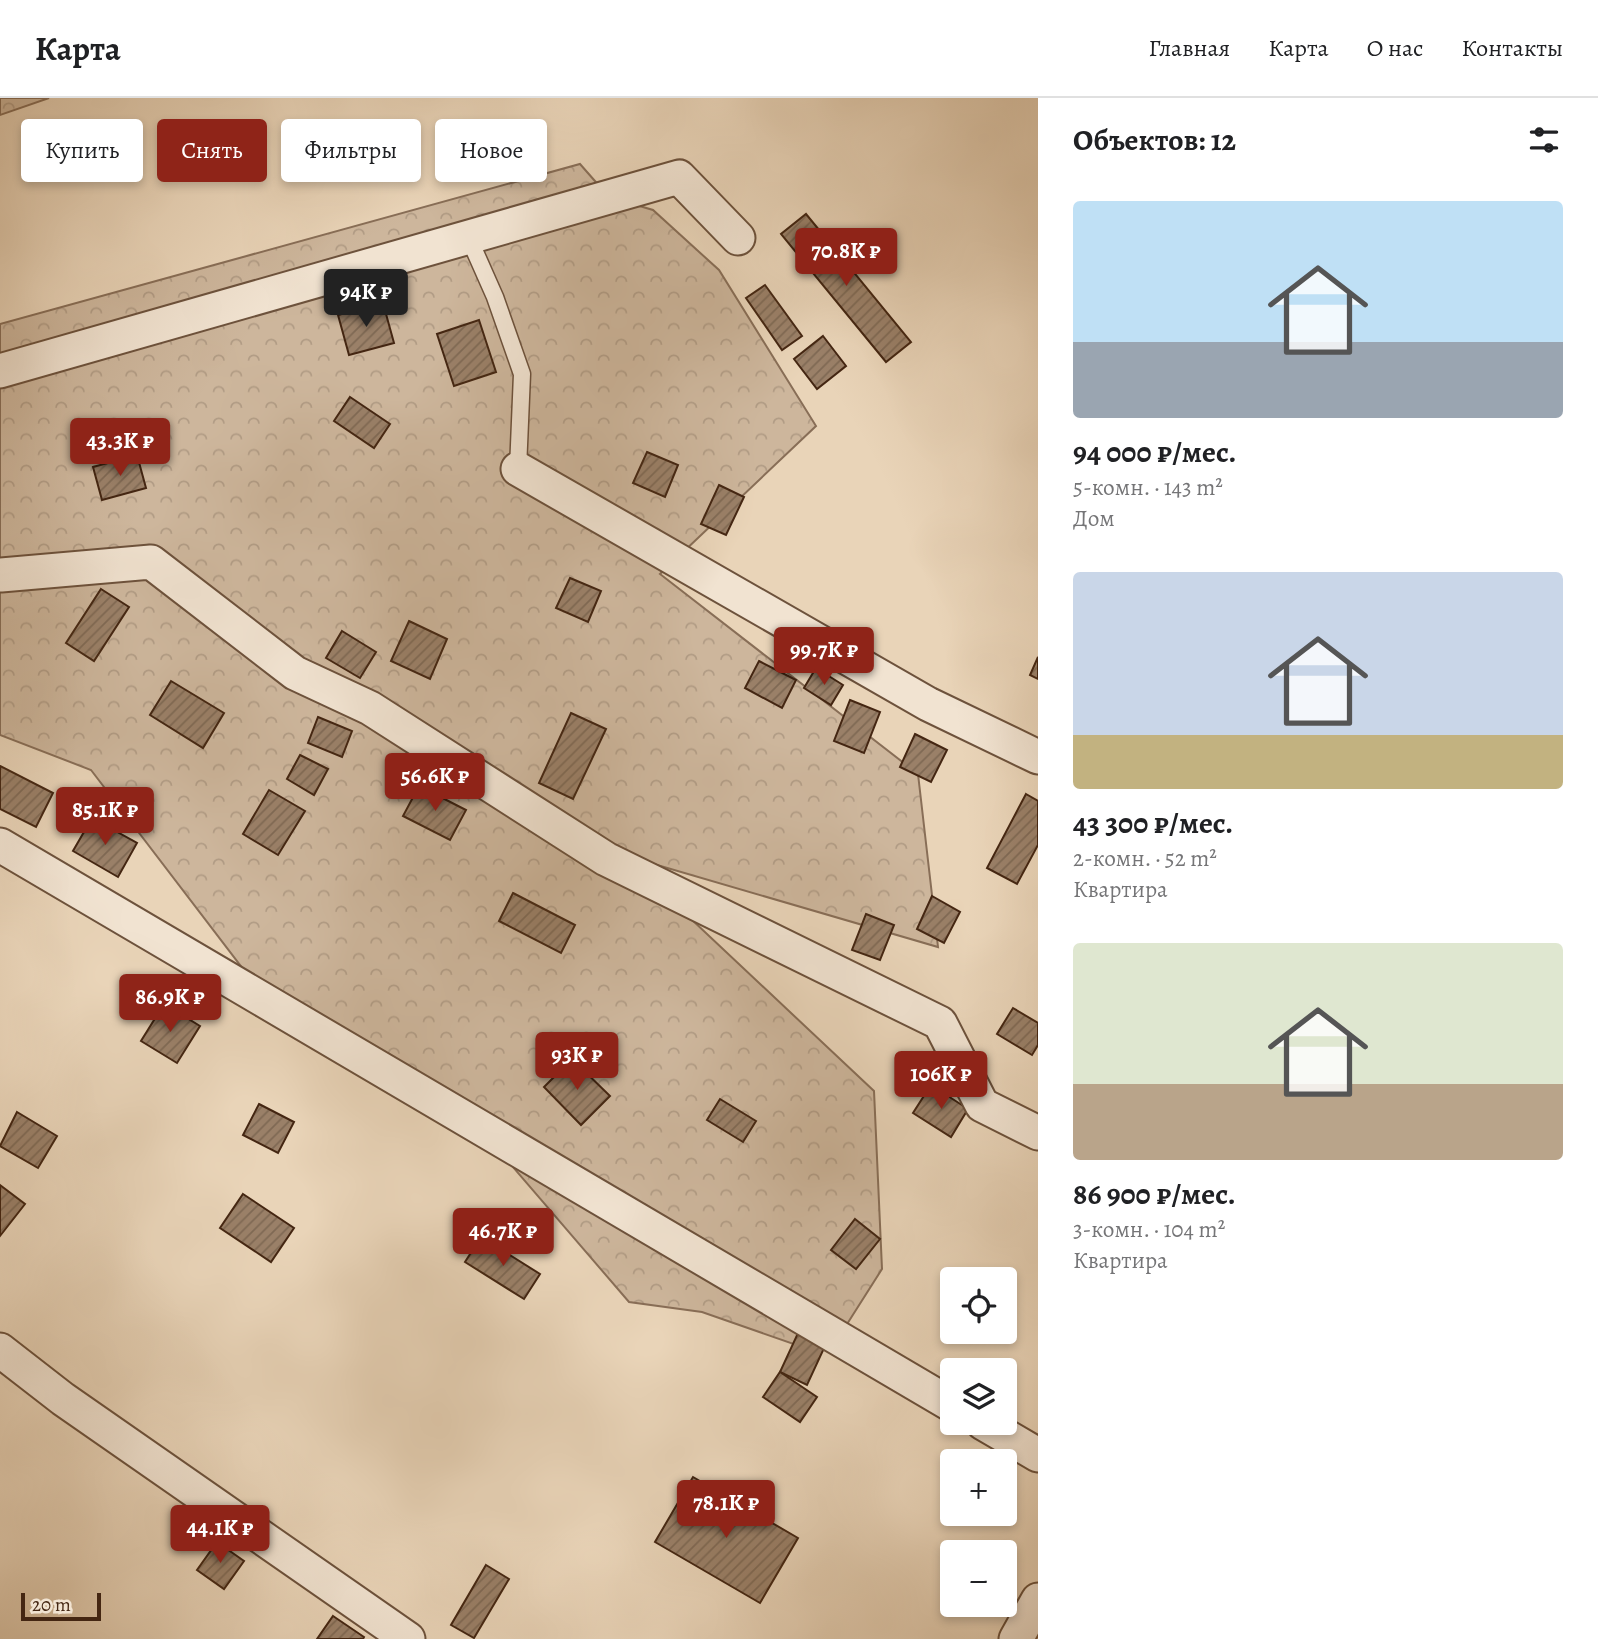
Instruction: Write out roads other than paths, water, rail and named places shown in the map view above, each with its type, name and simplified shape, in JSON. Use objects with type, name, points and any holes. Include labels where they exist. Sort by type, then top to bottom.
[{"type":"street","points":[[0,370],[679,177],[738,238]]},
{"type":"street","points":[[518,469],[928,704],[1038,757]]},
{"type":"street","points":[[1,575],[151,562],[295,673],[370,708],[606,859],[940,1023],[982,1105],[1038,1133]]},
{"type":"street","points":[[0,845],[940,1398]]},
{"type":"street","points":[[0,1350],[63,1399],[408,1639]]},
{"type":"street","points":[[1004,1435],[1038,1455]]},
{"type":"street","points":[[1016,1639],[1038,1600]]},
{"type":"lane","points":[[468,236],[495,297],[522,374],[518,469]]}]
